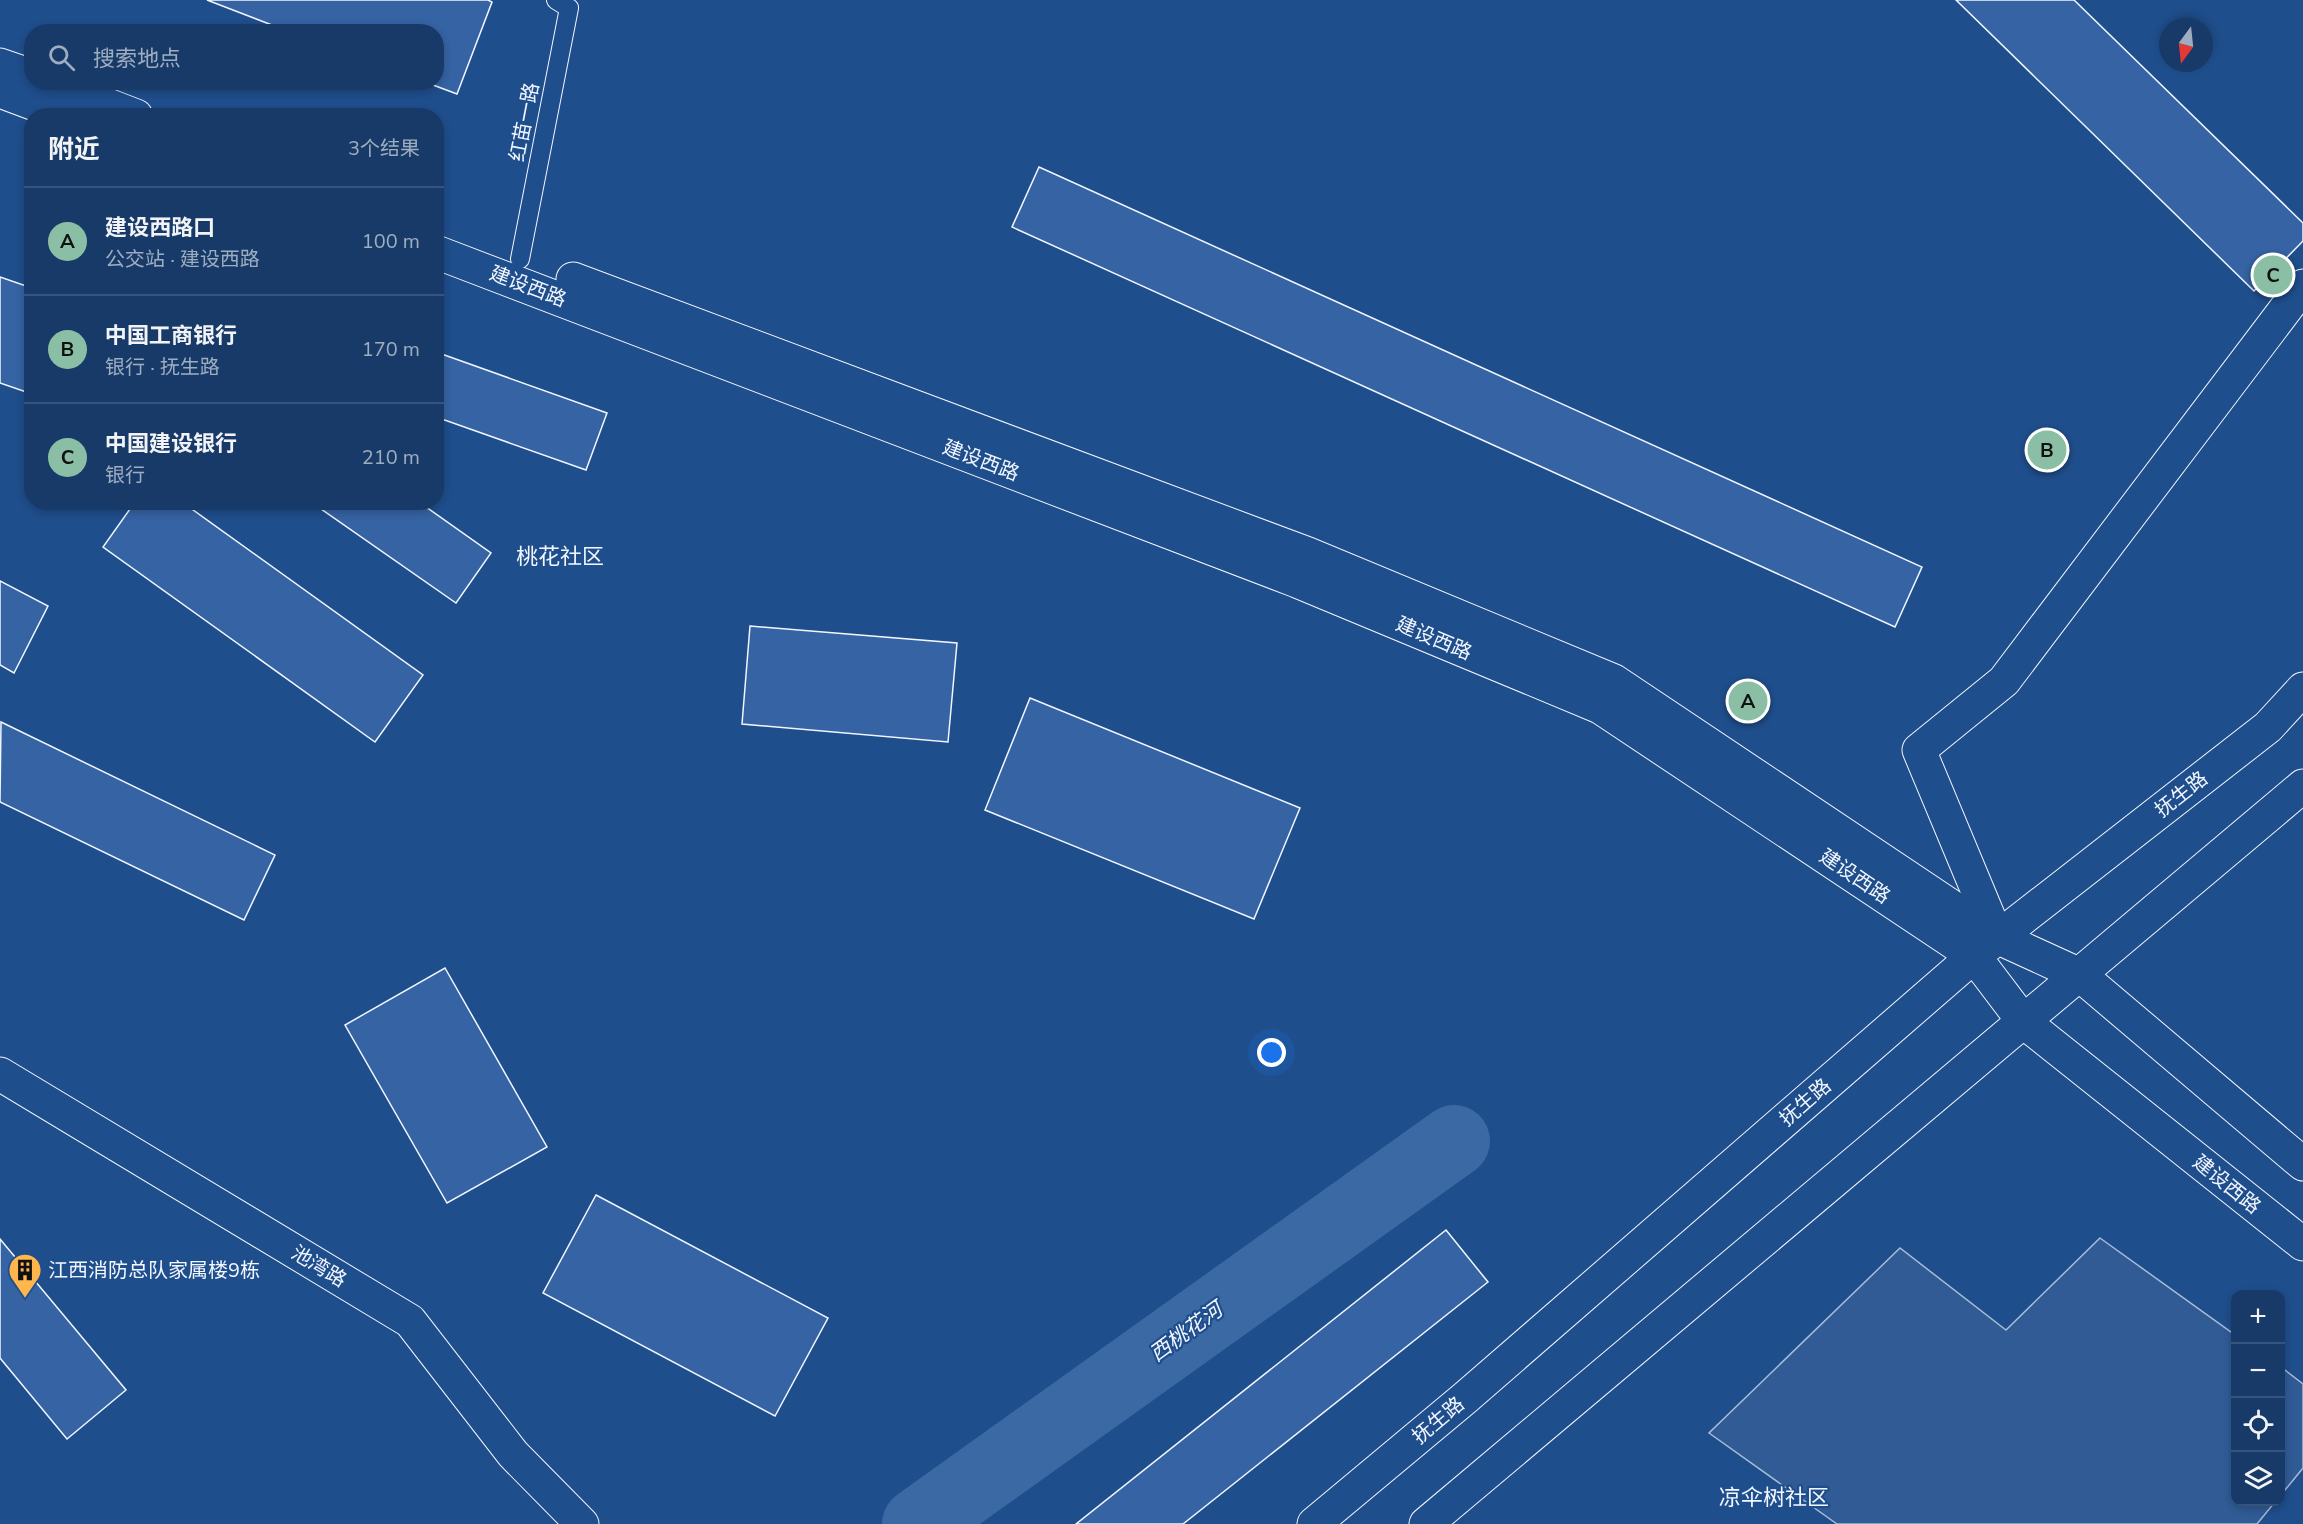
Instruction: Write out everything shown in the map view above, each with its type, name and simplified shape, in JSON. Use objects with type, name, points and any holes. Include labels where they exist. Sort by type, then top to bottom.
[{"type":"main road","points":[[0,65],[24,73]]},
{"type":"main road","points":[[69,90],[115,108]]},
{"type":"main road","points":[[0,91],[46,108]]},
{"type":"main road","name":"建设西路","points":[[444,231],[1308,554],[1614,681],[1986,946],[2024,1022],[2303,1244]]},
{"type":"main road","name":"建设西路","points":[[444,255],[1286,576],[1600,707],[1986,946],[2080,975],[2303,1164]]},
{"type":"main road","points":[[1986,946],[1919,750],[2004,681],[2303,286]]},
{"type":"main road","name":"抚生路","points":[[1314,1524],[1466,1398],[1986,946],[2268,727],[2303,689]]},
{"type":"main road","points":[[1426,1524],[2303,786]]},
{"type":"main road","name":"池湾路","points":[[0,1074],[410,1321],[513,1454],[576,1518]]},
{"type":"lane","name":"红苗一路","points":[[520,259],[569,8],[556,0]]},
{"type":"shaded area","points":[[2100,1238],[2231,1332],[2231,1506],[2272,1506],[2257,1524],[1837,1524],[1709,1433],[1900,1248],[2006,1330]]},
{"type":"shaded area","points":[[2285,1370],[2303,1384],[2303,1468],[2285,1490]]},
{"type":"building","points":[[207,0],[488,0],[492,2],[457,94],[444,89],[444,24],[269,24]]},
{"type":"building","points":[[1956,0],[2074,0],[2303,223],[2303,241],[2254,291]]},
{"type":"building","points":[[1039,167],[1922,567],[1895,627],[1012,227]]},
{"type":"building","points":[[0,277],[24,285],[24,391],[0,383]]},
{"type":"building","points":[[444,355],[607,413],[586,470],[444,420]]},
{"type":"building","points":[[129,510],[193,510],[423,675],[375,742],[103,547]]},
{"type":"building","points":[[322,510],[430,510],[491,553],[456,603]]},
{"type":"building","points":[[0,581],[48,606],[14,673],[0,665]]},
{"type":"building","points":[[750,626],[957,643],[948,742],[742,724]]},
{"type":"building","points":[[1030,698],[1300,808],[1254,919],[985,810]]},
{"type":"building","points":[[1,722],[275,855],[244,920],[0,802]]},
{"type":"building","points":[[445,968],[547,1147],[447,1203],[345,1025]]},
{"type":"building","points":[[596,1195],[828,1318],[775,1416],[543,1293]]},
{"type":"building","points":[[1446,1230],[1488,1282],[1183,1524],[1076,1524]]},
{"type":"building","name":"江西消防总队家属楼9栋","points":[[0,1239],[126,1390],[67,1439],[0,1358]]},
{"type":"waterway","name":"西桃花河","points":[[918,1524],[1454,1141]]},
{"type":"place","name":"中国建设银行","points":[[2273,275]]},
{"type":"place","name":"中国工商银行","points":[[2047,450]]},
{"type":"place","name":"建设西路口","points":[[1748,701]]},
{"type":"place","name":"江西消防总队家属楼9栋","points":[[25,1299]]},
{"type":"district","name":"桃花社区","points":[[560,556]]},
{"type":"district","name":"凉伞树社区","points":[[1774,1497]]}]
